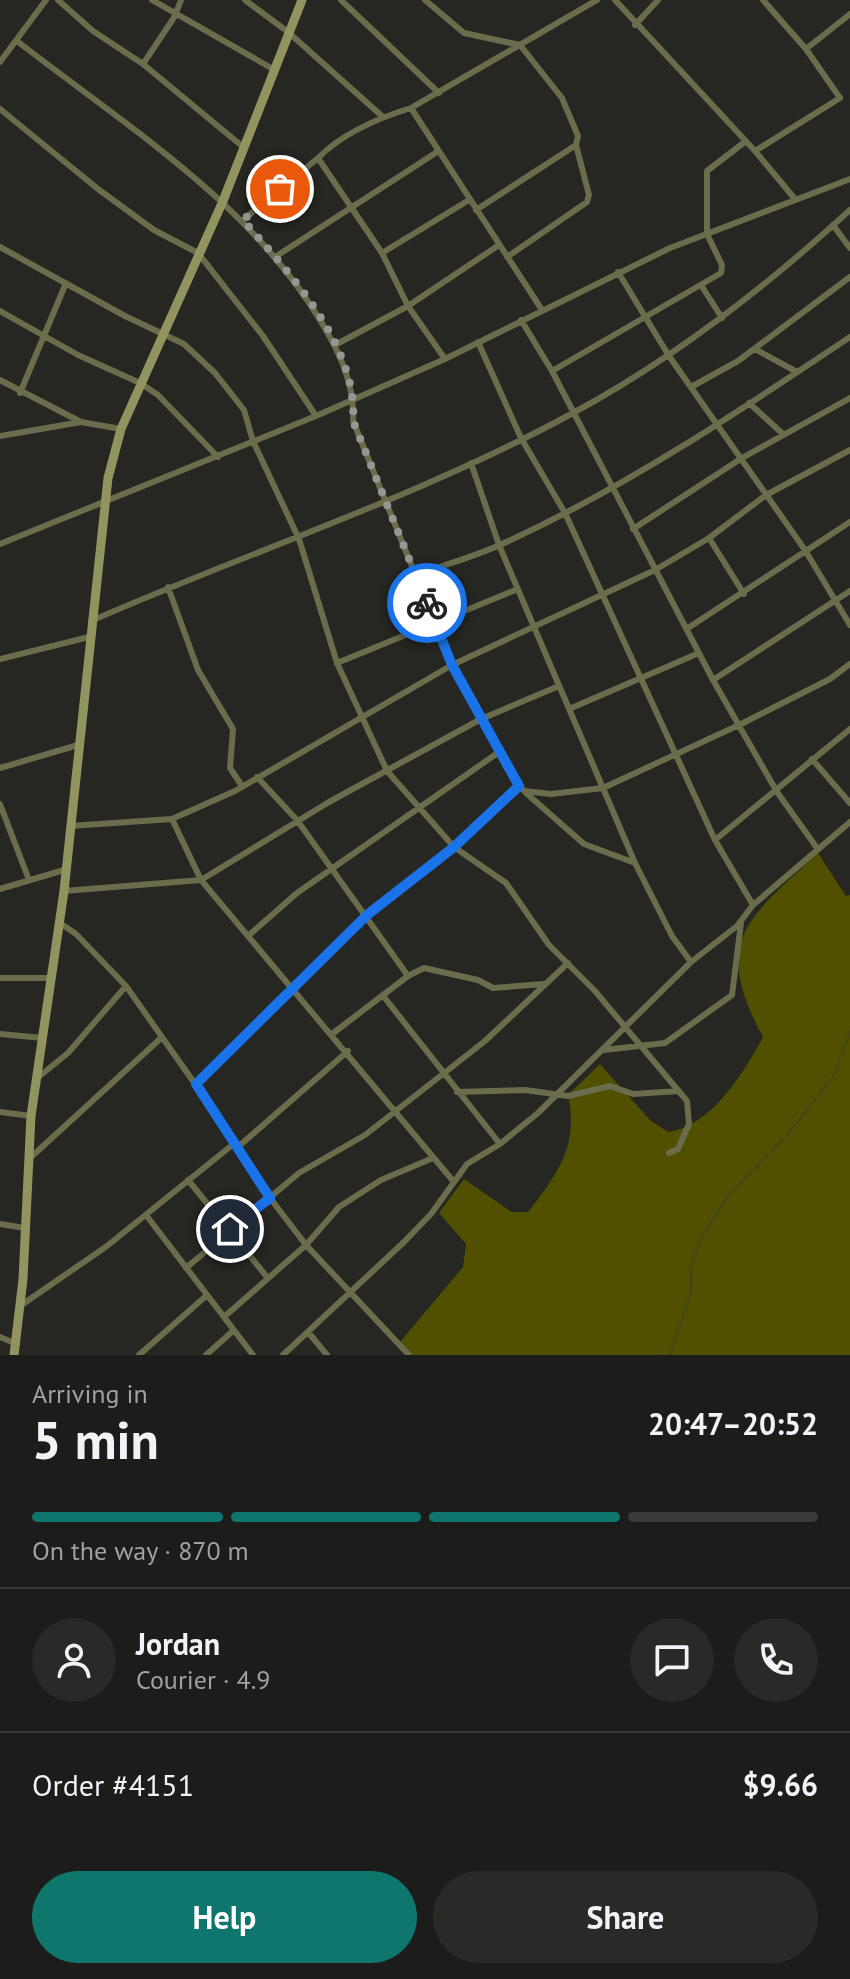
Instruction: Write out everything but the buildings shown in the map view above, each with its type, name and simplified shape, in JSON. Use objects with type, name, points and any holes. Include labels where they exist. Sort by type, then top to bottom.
[{"type":"street","points":[[0,62],[46,0]]},
{"type":"street","points":[[58,0],[93,31],[143,64],[242,146]]},
{"type":"street","points":[[152,0],[175,16],[273,69]]},
{"type":"street","points":[[143,64],[175,16],[181,0]]},
{"type":"street","points":[[245,0],[288,32],[383,117]]},
{"type":"street","points":[[14,1355],[20,1306],[31,1116],[64,891],[68,826],[108,478],[121,429],[223,201],[242,146],[302,0]]},
{"type":"street","points":[[341,0],[439,93]]},
{"type":"street","points":[[425,0],[464,33],[520,45],[562,98],[578,136],[576,145],[589,199],[507,257]]},
{"type":"street","points":[[243,220],[329,147],[383,117],[411,108],[439,93],[597,0]]},
{"type":"street","points":[[615,0],[746,141],[795,199]]},
{"type":"street","points":[[635,25],[658,0]]},
{"type":"street","points":[[763,0],[806,49],[840,98]]},
{"type":"street","points":[[806,49],[850,14]]},
{"type":"street","points":[[17,41],[140,132],[223,201],[243,220],[305,295],[335,345],[355,397],[353,421],[452,665],[499,752],[522,789],[584,844],[635,863]]},
{"type":"street","points":[[755,151],[840,98],[850,98]]},
{"type":"street","points":[[411,108],[542,310]]},
{"type":"street","points":[[0,109],[154,230],[198,253],[263,336],[316,416]]},
{"type":"street","points":[[552,371],[701,285],[722,269],[707,234],[707,171],[746,141]]},
{"type":"street","points":[[476,210],[576,145]]},
{"type":"street","points":[[275,257],[437,152]]},
{"type":"street","points":[[318,158],[382,253],[408,306],[445,359]]},
{"type":"street","points":[[0,544],[106,504],[316,416],[445,359],[618,272],[850,179]]},
{"type":"street","points":[[382,253],[469,200]]},
{"type":"street","points":[[91,621],[168,587],[299,539],[471,463],[573,413],[669,356],[722,318],[850,210]]},
{"type":"street","points":[[833,225],[850,248]]},
{"type":"street","points":[[335,345],[408,306],[499,245]]},
{"type":"street","points":[[0,247],[184,344],[215,373],[244,410],[253,441],[299,539],[337,663],[387,771],[417,810],[454,847],[506,883],[539,932],[679,1091],[690,1108],[689,1124],[678,1149],[669,1153]]},
{"type":"street","points":[[618,272],[669,356],[805,550],[833,602],[850,625]]},
{"type":"street","points":[[691,387],[755,349],[850,277]]},
{"type":"street","points":[[20,393],[66,283]]},
{"type":"street","points":[[701,285],[722,318]]},
{"type":"street","points":[[0,311],[158,395],[218,457]]},
{"type":"street","points":[[521,320],[552,371],[713,680],[777,792],[817,848]]},
{"type":"street","points":[[415,575],[499,545],[565,513],[717,425],[850,337]]},
{"type":"street","points":[[478,342],[521,438],[565,513],[715,840],[753,905]]},
{"type":"street","points":[[755,349],[797,372]]},
{"type":"street","points":[[0,380],[81,422],[121,429]]},
{"type":"street","points":[[633,529],[742,458],[850,398]]},
{"type":"street","points":[[749,403],[769,425],[783,434]]},
{"type":"street","points":[[0,436],[81,422]]},
{"type":"street","points":[[68,826],[172,819],[242,786],[452,665],[655,570],[709,538],[766,495],[850,450]]},
{"type":"street","points":[[471,463],[499,545],[635,863],[672,936],[691,962]]},
{"type":"street","points":[[688,628],[850,522]]},
{"type":"street","points":[[709,538],[744,594]]},
{"type":"street","points":[[168,587],[198,670],[233,729],[230,768],[242,786]]},
{"type":"street","points":[[337,663],[518,589]]},
{"type":"street","points":[[713,680],[850,591]]},
{"type":"street","points":[[0,659],[89,637]]},
{"type":"street","points":[[569,709],[699,653]]},
{"type":"street","points":[[522,789],[551,794],[603,788],[739,725],[830,679],[850,664]]},
{"type":"street","points":[[64,891],[201,880],[297,820],[481,719],[559,686]]},
{"type":"street","points":[[715,840],[850,729]]},
{"type":"street","points":[[0,768],[78,745]]},
{"type":"street","points":[[248,936],[297,893],[499,752]]},
{"type":"street","points":[[812,759],[850,803]]},
{"type":"street","points":[[257,777],[297,820],[408,976]]},
{"type":"street","points":[[196,1084],[367,915],[522,789]]},
{"type":"street","points":[[0,804],[29,880]]},
{"type":"street","points":[[172,819],[201,880],[292,991],[348,1051],[454,1182]]},
{"type":"street","points":[[283,1355],[413,1233],[472,1159],[500,1144],[558,1095],[691,962],[741,923],[753,905],[850,822]]},
{"type":"street","points":[[0,889],[64,870]]},
{"type":"street","points":[[60,923],[76,934],[126,986],[160,1039],[238,1144],[270,1198],[306,1245],[409,1355]]},
{"type":"street","points":[[604,1050],[671,1040],[732,995],[741,923]]},
{"type":"street","points":[[186,1268],[299,1173],[365,1135],[485,1041],[568,963]]},
{"type":"street","points":[[332,1034],[408,976],[424,968],[467,977],[493,988],[543,984]]},
{"type":"street","points":[[0,978],[49,978]]},
{"type":"street","points":[[36,1079],[68,1053],[126,986]]},
{"type":"street","points":[[384,997],[500,1144]]},
{"type":"street","points":[[0,1034],[43,1038]]},
{"type":"street","points":[[27,1160],[160,1039]]},
{"type":"street","points":[[20,1306],[238,1144],[348,1051]]},
{"type":"street","points":[[457,1092],[519,1090],[558,1095],[582,1094],[610,1086],[633,1094],[679,1091]]},
{"type":"street","points":[[0,1112],[31,1116]]},
{"type":"street","points":[[224,1317],[306,1245],[339,1207],[381,1180],[433,1158]]},
{"type":"street","points":[[188,1180],[267,1277]]},
{"type":"street","points":[[146,1215],[253,1355]]},
{"type":"street","points":[[0,1224],[25,1228]]},
{"type":"street","points":[[139,1355],[206,1296]]},
{"type":"street","points":[[206,1355],[234,1330]]},
{"type":"street","points":[[308,1332],[327,1355]]},
{"type":"street","points":[[0,1337],[17,1344]]},
{"type":"shaded area","points":[[818,853],[846,896],[850,895],[850,1355],[411,1355],[400,1342],[463,1267],[466,1244],[439,1213],[464,1179],[512,1212],[528,1212],[557,1171],[568,1144],[571,1113],[568,1095],[600,1064],[650,1120],[668,1132],[699,1119],[725,1095],[763,1037],[747,1004],[740,976],[739,953],[745,933],[756,914],[773,895]]},
{"type":"waterway","points":[[670,1355],[691,1293],[691,1269],[700,1240],[726,1198],[783,1140],[833,1077],[850,1032]]},
{"type":"way so far","points":[[280,189],[243,220],[305,295],[335,345],[355,397],[353,421],[427,603]]},
{"type":"route","points":[[230,1229],[270,1198],[196,1084],[367,915],[454,847],[519,786],[452,665],[427,603]]}]
